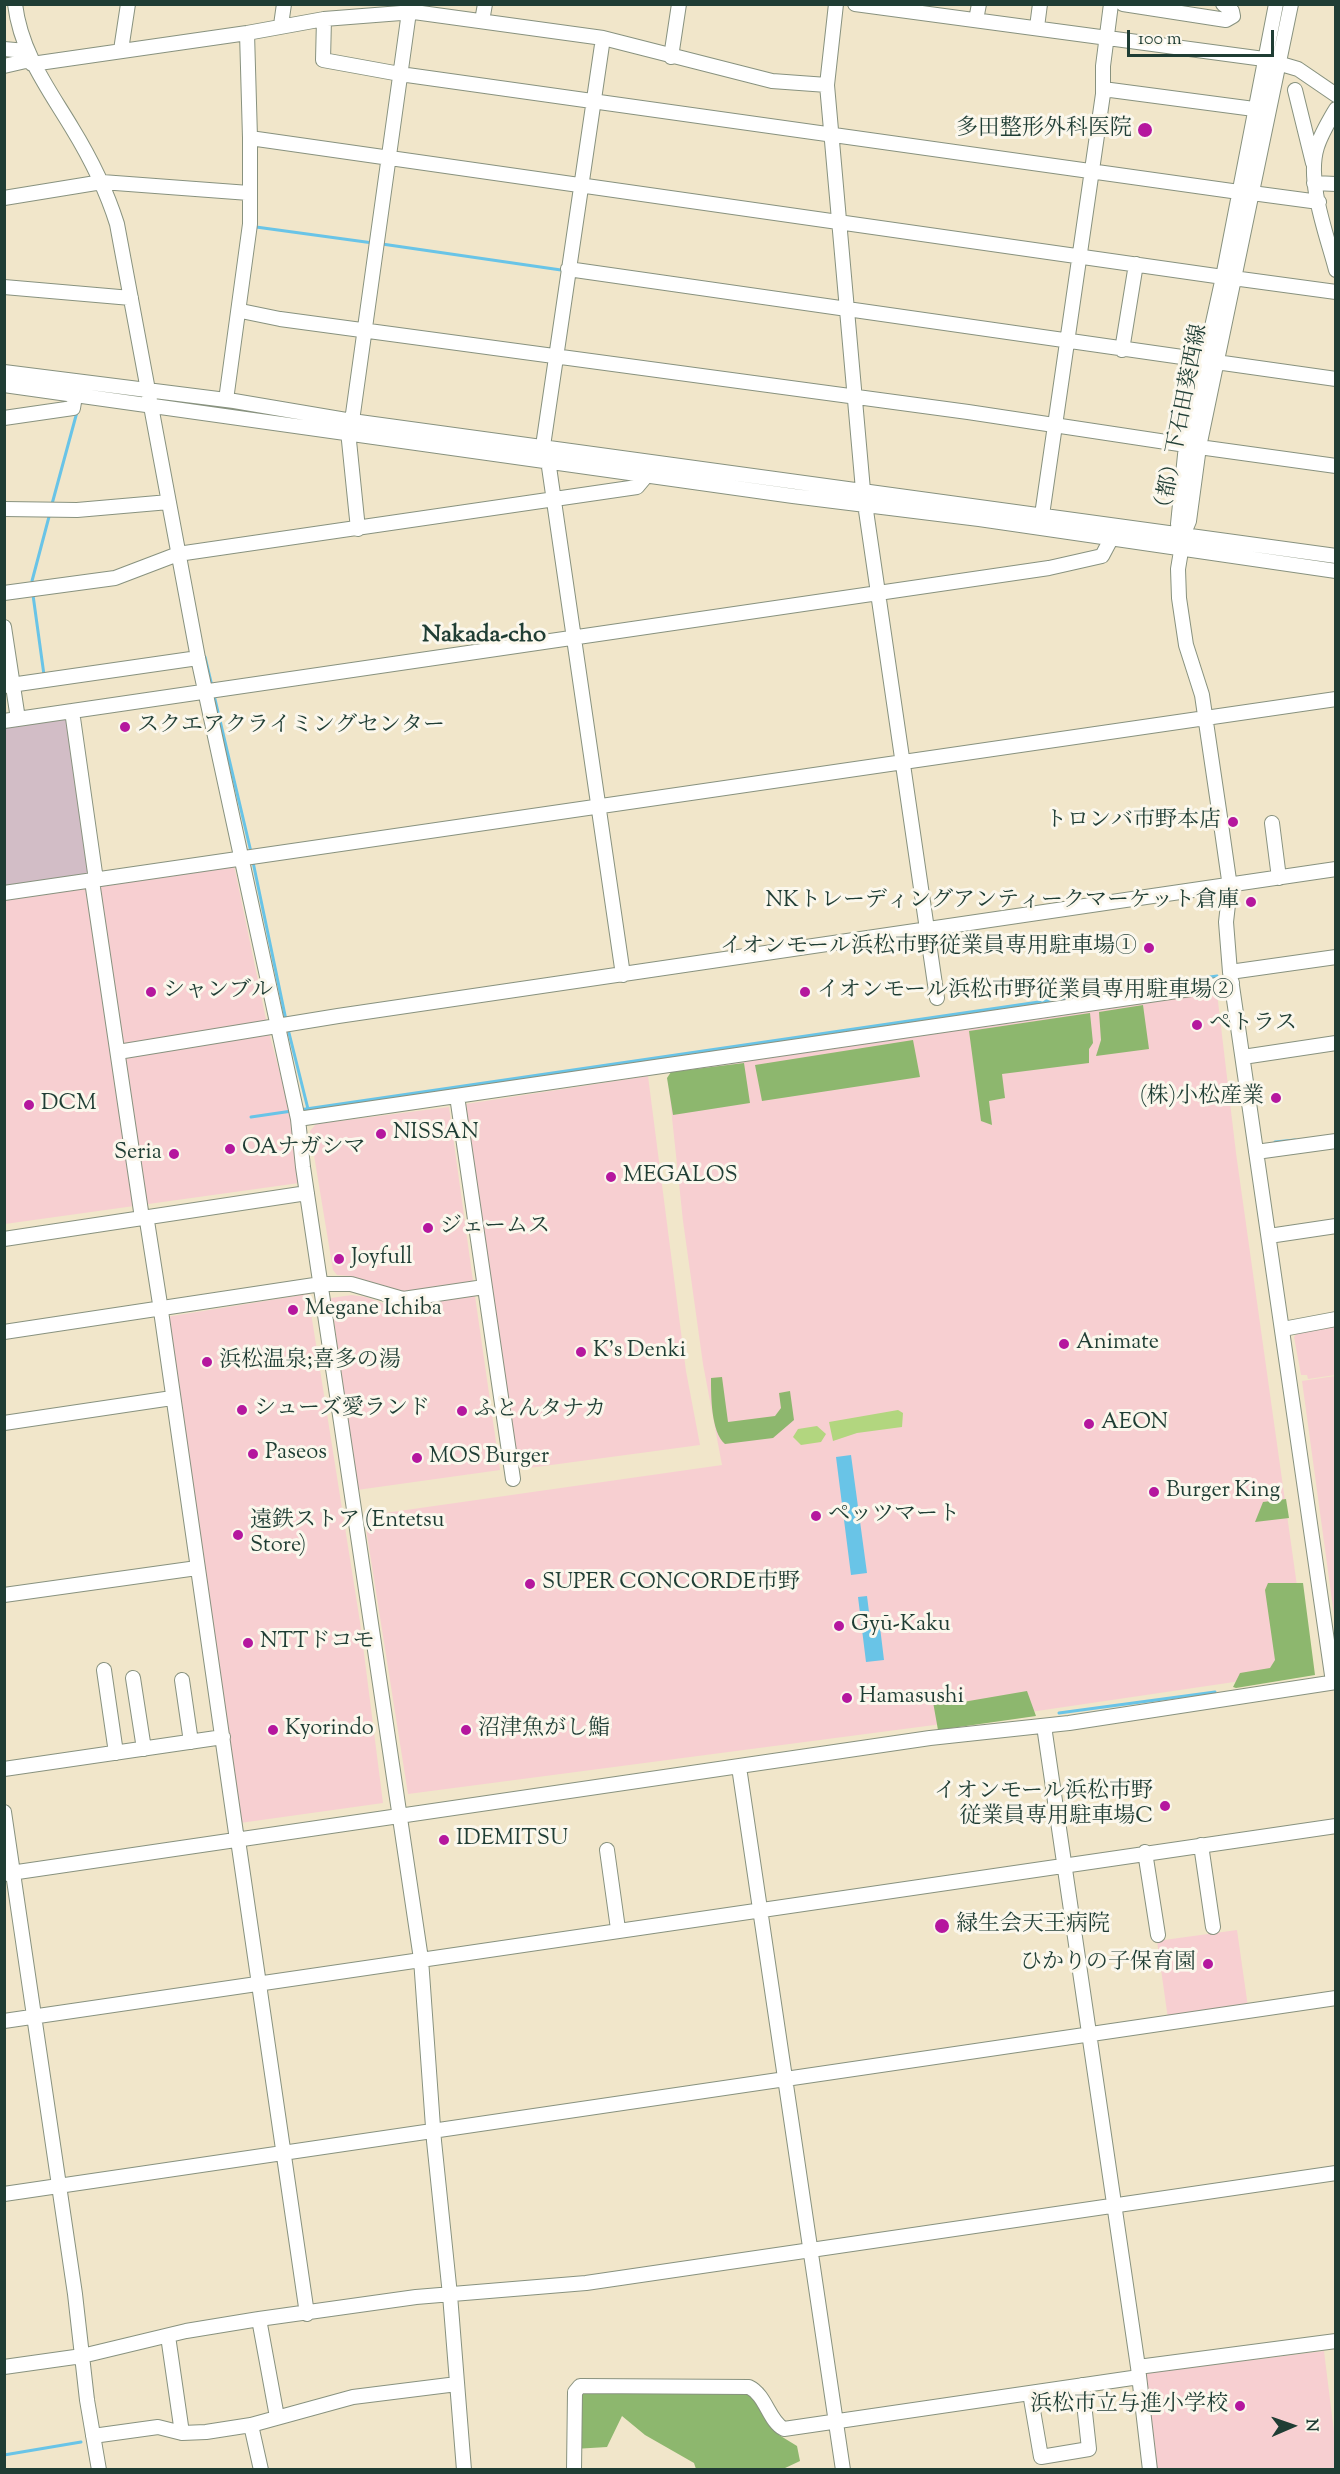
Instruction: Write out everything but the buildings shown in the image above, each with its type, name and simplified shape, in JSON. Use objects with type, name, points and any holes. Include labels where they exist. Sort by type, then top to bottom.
[{"type":"street","points":[[15,4],[29,58],[102,182],[119,231],[204,691],[243,858],[278,1026],[304,1118],[298,1135],[421,1959],[433,2131],[450,2295],[464,2469]]},
{"type":"street","points":[[121,50],[128,4]]},
{"type":"street","points":[[281,25],[284,4]]},
{"type":"street","points":[[482,21],[485,4]]},
{"type":"street","points":[[671,57],[679,4]]},
{"type":"street","points":[[836,4],[827,85],[845,311],[865,497],[937,998]]},
{"type":"street","points":[[855,4],[1264,59],[1298,69],[1335,95]]},
{"type":"street","points":[[976,20],[979,4]]},
{"type":"street","points":[[1037,27],[1040,4]]},
{"type":"street","points":[[1042,515],[1092,171],[1111,4]]},
{"type":"street","points":[[1123,4],[1226,20],[1233,16],[1232,11],[1222,4]]},
{"type":"street","name":"（都）下石田葵西線","points":[[1245,193],[1254,109],[1276,4]]},
{"type":"street","name":"（都）下石田葵西線","points":[[1291,4],[1279,62],[1245,193],[1210,361],[1178,524],[1184,533],[1178,569],[1186,645],[1202,695],[1230,886],[1226,922],[1231,978],[1334,1682]]},
{"type":"street","points":[[4,66],[29,58],[121,50],[248,33],[281,25],[355,15],[409,12],[603,38],[772,81],[827,85]]},
{"type":"street","points":[[358,529],[350,426],[409,12]]},
{"type":"street","points":[[324,19],[323,60],[400,74],[593,102],[1319,202]]},
{"type":"street","points":[[226,400],[241,311],[250,224],[248,33]]},
{"type":"street","points":[[543,446],[603,38]]},
{"type":"street","points":[[4,49],[29,58]]},
{"type":"street","points":[[1103,89],[1254,109]]},
{"type":"street","points":[[1295,90],[1314,164]]},
{"type":"street","points":[[1335,109],[1317,147],[1314,164],[1314,183],[1335,270]]},
{"type":"street","points":[[250,138],[1335,292]]},
{"type":"street","points":[[4,198],[102,182],[249,193]]},
{"type":"street","points":[[1314,183],[1335,184]]},
{"type":"street","points":[[1122,350],[1136,264]]},
{"type":"street","points":[[568,269],[845,311],[1335,379]]},
{"type":"street","points":[[4,287],[131,298]]},
{"type":"street","points":[[241,311],[280,319],[1056,425],[1335,466]]},
{"type":"street","points":[[4,372],[150,398],[350,426],[647,475],[1042,515],[1184,533],[1335,556]]},
{"type":"street","points":[[4,385],[75,396],[226,400],[350,426],[543,446],[1111,539],[1335,571]]},
{"type":"street","points":[[4,418],[73,408],[75,396]]},
{"type":"street","points":[[548,460],[623,975]]},
{"type":"street","points":[[4,593],[115,578],[178,554],[637,487],[647,475]]},
{"type":"street","points":[[4,509],[50,511],[169,502]]},
{"type":"street","points":[[4,627],[11,720],[1082,562],[1102,556],[1111,539]]},
{"type":"street","points":[[9,685],[198,658]]},
{"type":"street","points":[[4,893],[1335,699]]},
{"type":"street","points":[[72,711],[142,1218],[147,1221],[307,2314]]},
{"type":"street","points":[[1272,823],[1279,878]]},
{"type":"street","points":[[118,1052],[278,1026],[1335,869]]},
{"type":"street","points":[[304,1118],[1231,978],[1335,957]]},
{"type":"street","points":[[1243,1057],[1335,1043]]},
{"type":"street","points":[[456,1096],[513,1479]]},
{"type":"street","points":[[1256,1152],[1335,1141]]},
{"type":"street","points":[[4,1239],[307,1193]]},
{"type":"street","points":[[1269,1236],[1335,1226]]},
{"type":"street","points":[[4,1332],[321,1284],[351,1284],[403,1299],[484,1287]]},
{"type":"street","points":[[1283,1329],[1335,1319]]},
{"type":"street","points":[[4,1423],[172,1398]]},
{"type":"street","points":[[4,1595],[197,1568]]},
{"type":"street","points":[[104,1670],[116,1753]]},
{"type":"street","points":[[133,1678],[144,1749]]},
{"type":"street","points":[[182,1680],[191,1742]]},
{"type":"street","points":[[9,1873],[237,1836],[400,1815],[930,1738],[1044,1726],[1334,1682]]},
{"type":"street","points":[[1044,1726],[1138,2372],[1150,2469]]},
{"type":"street","points":[[4,1769],[223,1737]]},
{"type":"street","points":[[739,1767],[843,2469]]},
{"type":"street","points":[[4,1812],[9,1873],[34,2017],[99,2469]]},
{"type":"street","points":[[4,2021],[618,1929],[1335,1826]]},
{"type":"street","points":[[1201,1845],[1213,1927]]},
{"type":"street","points":[[607,1850],[618,1929]]},
{"type":"street","points":[[1145,1852],[1158,1935]]},
{"type":"street","points":[[4,2194],[1335,1998]]},
{"type":"street","points":[[4,2367],[82,2356],[168,2336],[259,2319],[416,2297],[586,2283],[1335,2173]]},
{"type":"street","points":[[259,2319],[277,2417]]},
{"type":"street","points":[[168,2336],[182,2433]]},
{"type":"street","points":[[574,2469],[575,2392],[580,2386],[749,2386],[761,2397],[781,2428],[1082,2385],[1138,2372],[1335,2341]]},
{"type":"street","points":[[93,2436],[158,2427],[182,2433],[251,2425],[353,2397],[457,2384]]},
{"type":"street","points":[[1030,2393],[1041,2457],[1089,2449],[1082,2385]]},
{"type":"street","points":[[251,2425],[261,2469]]},
{"type":"shaded area","points":[[70,715],[93,876],[5,889],[4,725]]},
{"type":"shaded area","points":[[234,865],[268,1029],[290,1110],[299,1183],[5,1224],[4,899]]},
{"type":"shaded area","points":[[1217,993],[1236,1153],[1309,1671],[1003,1716],[408,1794],[364,1516],[722,1465],[703,1364],[683,1221],[668,1080],[672,1072]]},
{"type":"shaded area","points":[[648,1076],[686,1371],[700,1445],[514,1470],[466,1104]]},
{"type":"shaded area","points":[[449,1107],[473,1281],[400,1292],[351,1276],[337,1275],[333,1270],[310,1131],[316,1124]]},
{"type":"shaded area","points":[[308,1294],[360,1622],[383,1803],[240,1823],[166,1317]]},
{"type":"shaded area","points":[[352,1295],[385,1304],[406,1306],[475,1296],[500,1470],[357,1490],[331,1298]]},
{"type":"shaded area","points":[[1335,1324],[1335,1375],[1308,1379],[1307,1375],[1301,1375],[1294,1337],[1299,1331]]},
{"type":"shaded area","points":[[1335,1376],[1336,1615],[1334,1615],[1302,1381]]},
{"type":"shaded area","points":[[1237,1930],[1248,2007],[1168,2019],[1157,1941]]},
{"type":"shaded area","name":"浜松市立与進小学校","points":[[1324,2351],[1335,2440],[1335,2469],[1155,2469],[1146,2373]]},
{"type":"green space","points":[[1143,1005],[1149,1049],[1096,1056],[1101,1040],[1099,1012]]},
{"type":"green space","points":[[1090,1013],[1093,1043],[1089,1049],[1089,1063],[1002,1074],[1005,1098],[989,1101],[992,1125],[981,1121],[969,1031]]},
{"type":"green space","points":[[913,1040],[920,1077],[762,1101],[755,1065]]},
{"type":"green space","points":[[744,1063],[750,1103],[673,1115],[667,1078],[671,1072]]},
{"type":"green space","points":[[722,1377],[728,1422],[775,1416],[781,1408],[779,1393],[790,1391],[794,1420],[773,1438],[725,1444],[714,1423],[711,1394],[711,1378]]},
{"type":"green space","points":[[898,1410],[903,1413],[902,1427],[857,1433],[833,1441],[829,1422]]},
{"type":"green space","points":[[817,1426],[826,1434],[821,1442],[801,1445],[793,1437],[798,1429]]},
{"type":"green space","points":[[1286,1499],[1289,1518],[1255,1522],[1263,1502]]},
{"type":"green space","points":[[1268,1583],[1303,1583],[1315,1675],[1236,1688],[1233,1687],[1240,1673],[1270,1668],[1275,1660],[1265,1590]]},
{"type":"green space","points":[[1027,1691],[1036,1716],[938,1730],[933,1702],[938,1697],[957,1703]]},
{"type":"green space","points":[[583,2386],[751,2388],[779,2435],[797,2446],[800,2461],[783,2469],[696,2469],[694,2463],[645,2435],[622,2416],[607,2447],[574,2449]]},
{"type":"water","points":[[851,1455],[867,1573],[851,1575],[836,1457]]},
{"type":"water","points":[[867,1596],[871,1628],[880,1627],[884,1660],[866,1662],[858,1597]]},
{"type":"waterway","points":[[256,227],[373,243]]},
{"type":"waterway","points":[[382,244],[561,270]]},
{"type":"waterway","points":[[52,504],[77,412]]},
{"type":"waterway","points":[[32,581],[50,513]]},
{"type":"waterway","points":[[33,595],[44,675]]},
{"type":"waterway","points":[[205,657],[212,686]]},
{"type":"waterway","points":[[214,695],[251,852]]},
{"type":"waterway","points":[[253,862],[286,1020]]},
{"type":"waterway","points":[[299,1110],[1217,976]]},
{"type":"waterway","points":[[288,1029],[308,1109]]},
{"type":"waterway","points":[[251,1117],[292,1111]]},
{"type":"waterway","points":[[1275,1142],[1295,1140]]},
{"type":"waterway","points":[[1059,1713],[1215,1692]]},
{"type":"waterway","points":[[4,2455],[81,2442]]},
{"type":"place","name":"多田整形外科医院","points":[[1145,130]]},
{"type":"place","name":"スクエアクライミングセンター","points":[[125,727]]},
{"type":"place","name":"トロンバ市野本店","points":[[1233,822]]},
{"type":"place","name":"NKトレーディングアンティークマーケット倉庫","points":[[1251,902]]},
{"type":"place","name":"イオンモール浜松市野従業員専用駐車場①","points":[[1149,948]]},
{"type":"place","name":"シャンブル","points":[[151,992]]},
{"type":"place","name":"イオンモール浜松市野従業員専用駐車場②","points":[[805,992]]},
{"type":"place","name":"ペトラス","points":[[1197,1025]]},
{"type":"place","name":"(株)小松産業","points":[[1276,1098]]},
{"type":"place","name":"DCM","points":[[29,1105]]},
{"type":"place","name":"NISSAN","points":[[381,1134]]},
{"type":"place","name":"OAナガシマ","points":[[230,1149]]},
{"type":"place","name":"Seria","points":[[174,1154]]},
{"type":"place","name":"MEGALOS","points":[[611,1177]]},
{"type":"place","name":"ジェームス","points":[[428,1228]]},
{"type":"place","name":"Joyfull","points":[[339,1259]]},
{"type":"place","name":"Megane Ichiba","points":[[293,1310]]},
{"type":"place","name":"Animate","points":[[1064,1344]]},
{"type":"place","name":"K's Denki","points":[[581,1352]]},
{"type":"place","name":"浜松温泉;喜多の湯","points":[[207,1362]]},
{"type":"place","name":"シューズ愛ランド","points":[[242,1410]]},
{"type":"place","name":"ふとんタナカ","points":[[462,1411]]},
{"type":"place","name":"AEON","points":[[1089,1424]]},
{"type":"place","name":"Paseos","points":[[253,1454]]},
{"type":"place","name":"MOS Burger","points":[[417,1458]]},
{"type":"place","name":"Burger King","points":[[1154,1492]]},
{"type":"place","name":"ペッツマート","points":[[816,1516]]},
{"type":"place","name":"遠鉄ストア (Entetsu Store)","points":[[238,1535]]},
{"type":"place","name":"SUPER CONCORDE市野","points":[[530,1584]]},
{"type":"place","name":"Gyū-Kaku","points":[[839,1626]]},
{"type":"place","name":"NTTドコモ","points":[[248,1643]]},
{"type":"place","name":"Hamasushi","points":[[847,1698]]},
{"type":"place","name":"Kyorindo","points":[[273,1730]]},
{"type":"place","name":"沼津魚がし鮨","points":[[466,1730]]},
{"type":"place","name":"イオンモール浜松市野 従業員専用駐車場C","points":[[1165,1806]]},
{"type":"place","name":"IDEMITSU","points":[[444,1840]]},
{"type":"place","name":"緑生会天王病院","points":[[942,1926]]},
{"type":"place","name":"ひかりの子保育園","points":[[1208,1964]]},
{"type":"place","name":"浜松市立与進小学校","points":[[1240,2406]]},
{"type":"district","name":"Nakada-cho","points":[[484,637]]}]
